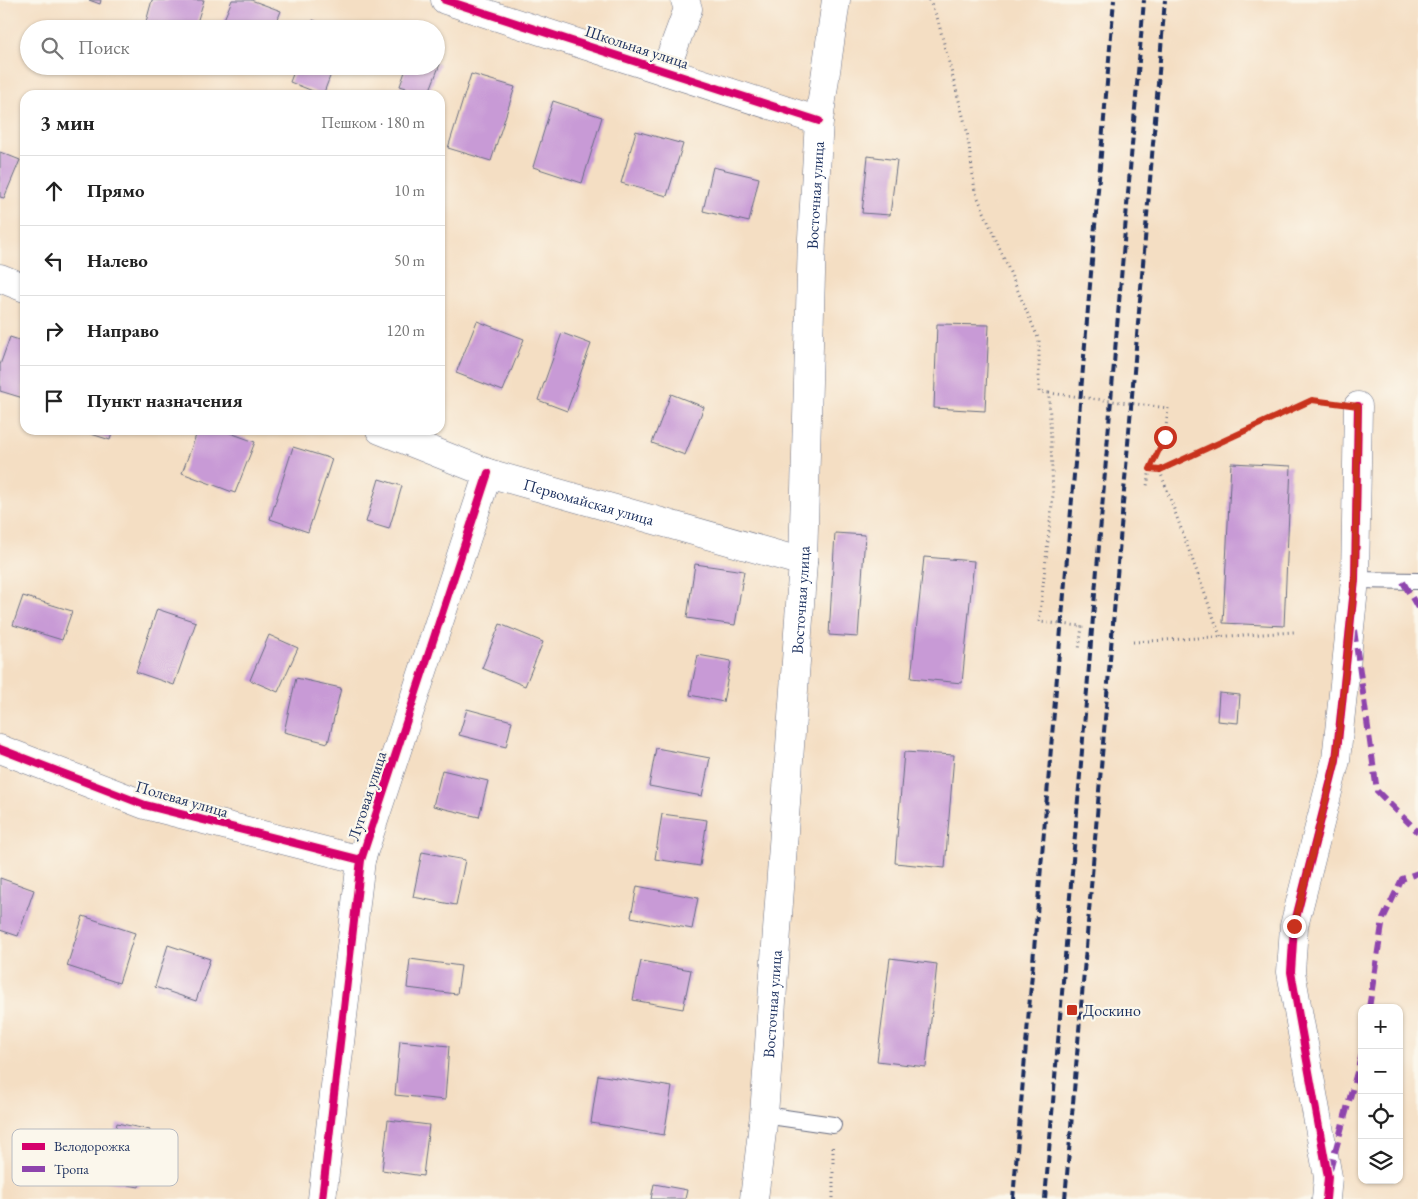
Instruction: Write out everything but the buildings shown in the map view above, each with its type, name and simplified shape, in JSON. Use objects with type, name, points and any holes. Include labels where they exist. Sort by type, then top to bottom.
[{"type":"street","name":"Школьная улица","points":[[445,0],[819,121]]},
{"type":"street","points":[[665,71],[688,9],[685,0]]},
{"type":"street","name":"Восточная улица","points":[[754,1199],[764,1115],[803,562],[812,238],[819,121],[836,0]]},
{"type":"street","points":[[0,278],[20,286]]},
{"type":"street","points":[[1326,1199],[1328,1177],[1291,972],[1294,926],[1336,760],[1355,580],[1358,406]]},
{"type":"street","name":"Первомайская улица","points":[[393,435],[488,473],[803,562]]},
{"type":"street","name":"Луговая улица","points":[[322,1199],[361,860],[488,473]]},
{"type":"street","name":"Полевая улица","points":[[0,749],[146,805],[361,860]]},
{"type":"lane","points":[[1355,580],[1418,582]]},
{"type":"lane","points":[[764,1115],[833,1125]]},
{"type":"path","points":[[929,0],[937,17],[967,131],[975,191],[1039,340],[1039,392],[1168,408],[1165,437],[1150,469],[1147,486]]},
{"type":"path","points":[[1049,393],[1053,495],[1039,622],[1082,626],[1079,650]]},
{"type":"path","points":[[1150,469],[1160,470],[1312,400],[1358,406]]},
{"type":"path","points":[[1160,470],[1221,638]]},
{"type":"path","points":[[1134,642],[1294,632]]},
{"type":"path","points":[[833,1125],[833,1199]]},
{"type":"railway","points":[[1013,1199],[1114,0]]},
{"type":"railway","points":[[1045,1199],[1144,0]]},
{"type":"railway","points":[[1065,1199],[1165,0]]},
{"type":"marked path","points":[[1403,582],[1418,608]]},
{"type":"marked path","points":[[1354,630],[1377,791],[1418,832]]},
{"type":"marked path","points":[[1370,1004],[1383,919],[1402,879],[1418,873]]},
{"type":"marked path","points":[[1330,1170],[1358,1068]]},
{"type":"cycle path","points":[[445,0],[819,121]]},
{"type":"cycle path","points":[[1326,1199],[1328,1177],[1291,972],[1294,926],[1336,760],[1355,580],[1358,406]]},
{"type":"cycle path","points":[[322,1199],[361,860],[488,473]]},
{"type":"cycle path","points":[[0,749],[145,805],[361,860]]},
{"type":"place","name":"Доскино","points":[[1072,1010]]},
{"type":"route","points":[[1165,437],[1150,469],[1160,470],[1312,400],[1358,406],[1355,580],[1336,760],[1294,926]]}]
